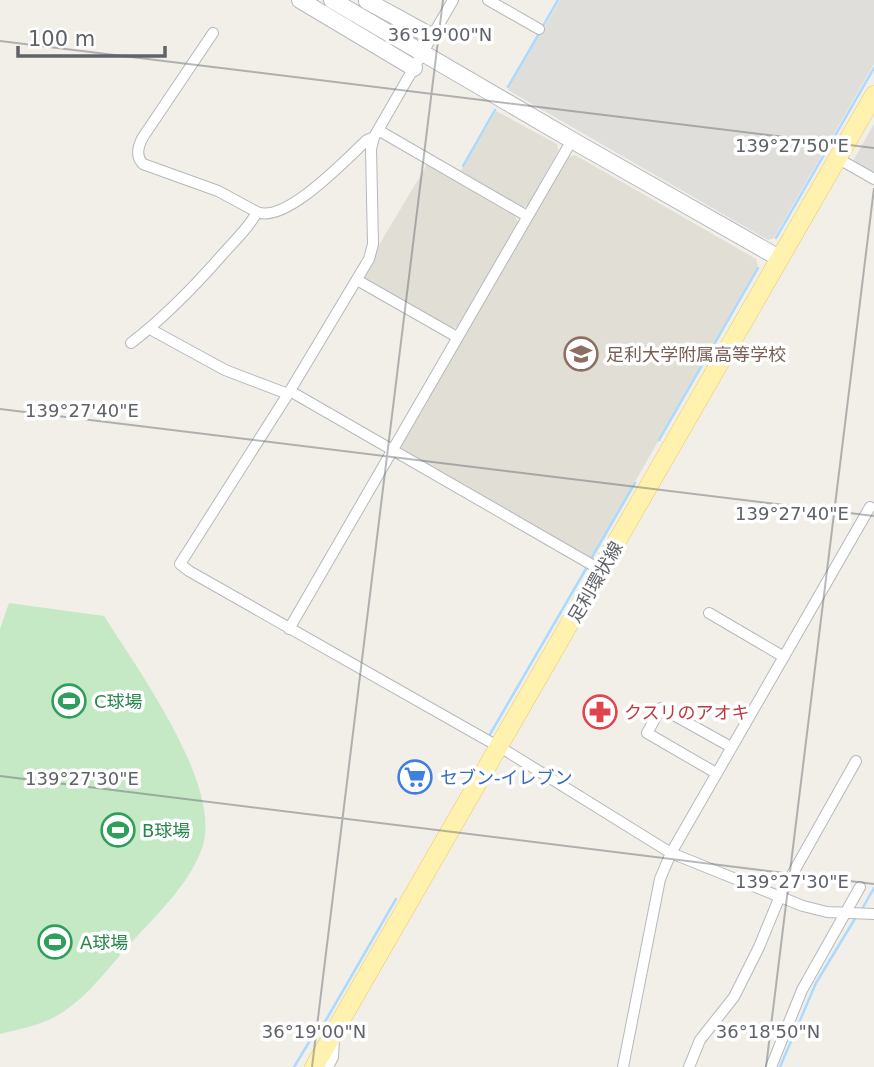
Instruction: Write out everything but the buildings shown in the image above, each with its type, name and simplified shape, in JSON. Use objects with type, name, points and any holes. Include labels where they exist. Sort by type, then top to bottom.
[{"type":"main road","name":"足利環状線","points":[[321,1062],[335,1032],[874,95]]},
{"type":"street","points":[[300,0],[414,68]]},
{"type":"street","points":[[332,0],[779,258]]},
{"type":"street","points":[[365,0],[431,36]]},
{"type":"street","points":[[453,0],[376,134],[371,149],[372,251],[289,392],[180,564],[499,748],[671,853],[815,909],[869,913]]},
{"type":"street","points":[[488,0],[539,29]]},
{"type":"street","points":[[213,33],[143,137],[138,148],[138,157],[143,164],[218,191],[264,215],[296,200],[324,180],[376,134]]},
{"type":"street","points":[[376,134],[527,216]]},
{"type":"street","points":[[289,629],[572,140]]},
{"type":"street","points":[[837,158],[874,179]]},
{"type":"street","points":[[131,343],[150,329],[204,276],[257,212]]},
{"type":"street","points":[[357,280],[457,337]]},
{"type":"street","points":[[150,329],[225,370],[289,392],[601,570]]},
{"type":"street","points":[[623,1067],[660,880],[671,853],[870,507]]},
{"type":"street","points":[[709,613],[784,657]]},
{"type":"street","points":[[716,773],[647,733],[661,708],[730,747]]},
{"type":"street","points":[[689,1067],[700,1040],[734,997],[780,896],[856,761]]},
{"type":"street","points":[[771,1067],[802,990],[860,887]]},
{"type":"street","points":[[303,1067],[309,1059],[321,1062]]},
{"type":"shaded area","points":[[560,0],[874,0],[874,64],[774,238],[768,240],[508,90]]},
{"type":"shaded area","points":[[496,111],[557,144],[558,151],[529,205],[522,208],[460,172]]},
{"type":"shaded area","points":[[874,124],[874,173],[853,161]]},
{"type":"shaded area","name":"足利大学附属高等学校","points":[[575,155],[756,259],[758,266],[591,559],[399,449],[566,158]]},
{"type":"shaded area","points":[[428,163],[515,215],[518,223],[458,327],[451,328],[363,279],[373,263],[376,250]]},
{"type":"green space","points":[[9,603],[104,616],[172,726],[200,790],[205,819],[203,845],[182,885],[92,987],[71,1006],[46,1021],[0,1034],[0,629]]},
{"type":"waterway","points":[[543,26],[558,0]]},
{"type":"waterway","points":[[508,87],[540,32]]},
{"type":"waterway","points":[[776,238],[874,68]]},
{"type":"waterway","points":[[463,166],[495,110]]},
{"type":"waterway","points":[[659,440],[758,268]]},
{"type":"waterway","points":[[591,559],[635,483]]},
{"type":"waterway","points":[[489,736],[587,567]]},
{"type":"waterway","points":[[862,909],[874,888]]},
{"type":"waterway","points":[[294,1067],[311,1039],[322,1027],[396,899]]},
{"type":"waterway","points":[[780,1067],[816,983],[856,917]]},
{"type":"place","name":"足利大学附属高等学校","points":[[581,354]]},
{"type":"place","name":"C球場","points":[[69,701]]},
{"type":"place","name":"クスリのアオキ","points":[[600,712]]},
{"type":"place","name":"セブン-イレブン","points":[[415,777]]},
{"type":"place","name":"B球場","points":[[118,830]]},
{"type":"place","name":"A球場","points":[[55,942]]}]
